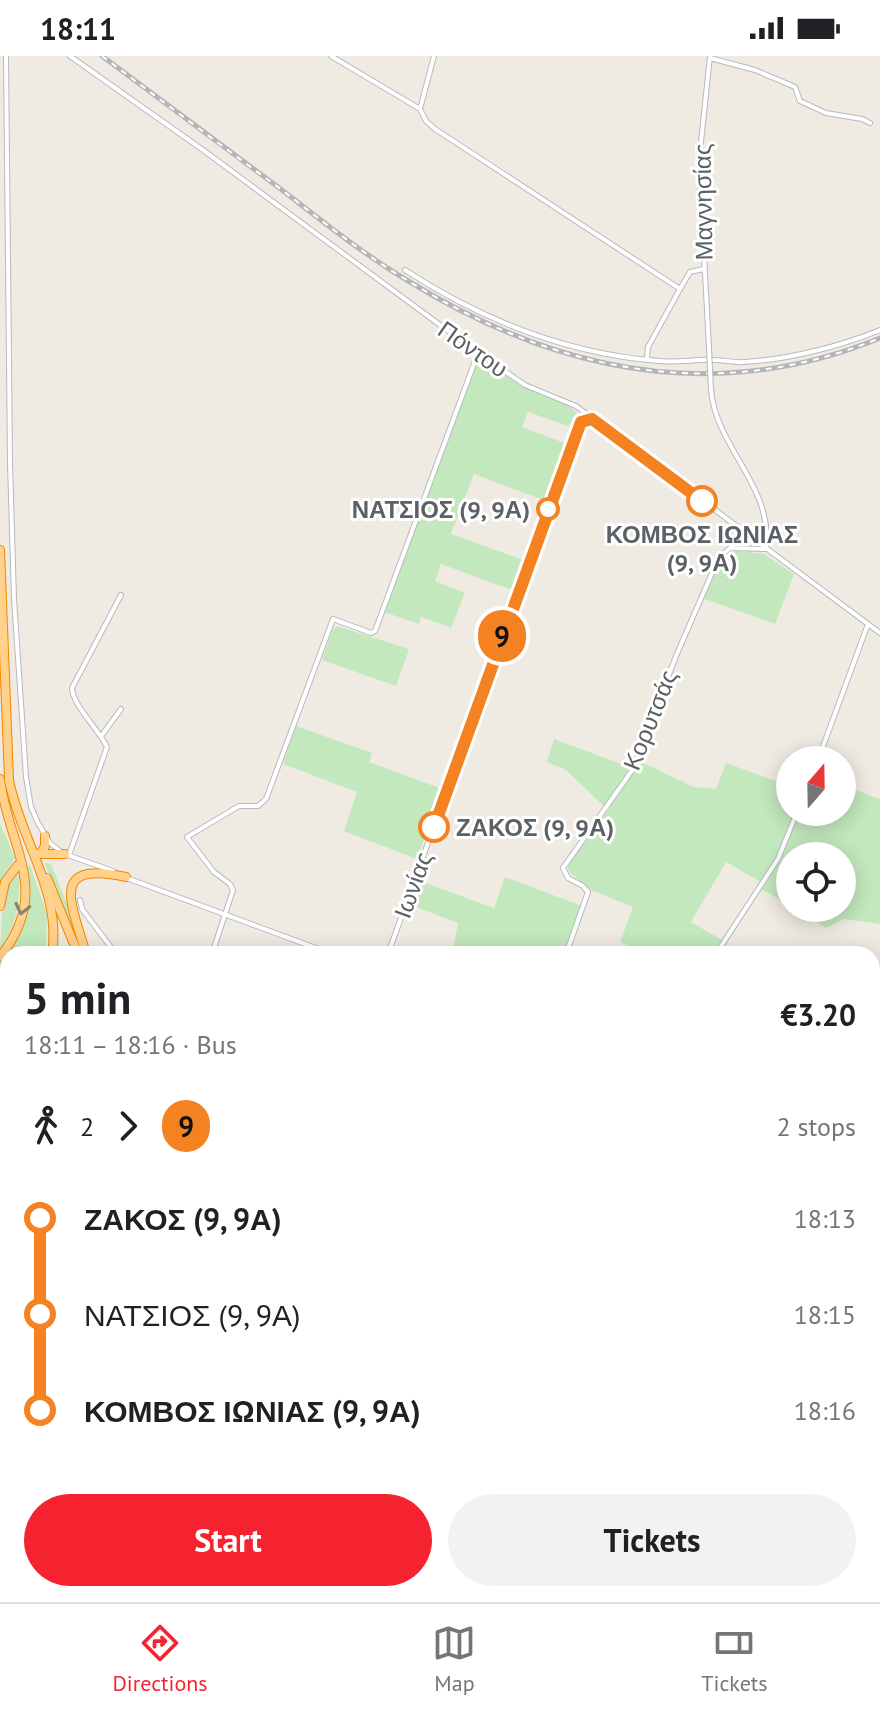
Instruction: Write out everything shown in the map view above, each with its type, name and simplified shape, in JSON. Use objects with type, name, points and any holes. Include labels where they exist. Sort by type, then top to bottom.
[{"type":"highway","points":[[0,550],[7,767],[14,804],[75,946]]},
{"type":"highway","points":[[0,779],[4,807],[22,856],[25,884],[20,921],[8,946]]},
{"type":"highway","points":[[37,852],[45,846],[45,836]]},
{"type":"highway","points":[[37,852],[67,855]]},
{"type":"highway","points":[[37,852],[52,910],[52,946]]},
{"type":"highway","points":[[0,906],[5,882],[18,865]]},
{"type":"highway","points":[[84,946],[70,899],[73,883],[78,876],[91,872],[126,877]]},
{"type":"street","points":[[6,56],[10,463],[24,747],[31,807],[53,847],[67,855],[310,946]]},
{"type":"street","name":"Πόντου","points":[[70,56],[478,353],[525,385],[568,401],[880,633]]},
{"type":"street","points":[[331,56],[420,109],[426,121],[465,150],[680,289]]},
{"type":"street","points":[[420,109],[434,56]]},
{"type":"street","points":[[710,57],[755,70],[795,87],[800,101],[826,113],[870,123]]},
{"type":"street","name":"Μαγνησίας","points":[[710,57],[699,153],[711,390],[719,421],[760,499],[766,549]]},
{"type":"street","points":[[0,267],[8,271]]},
{"type":"street","points":[[647,360],[648,347],[690,272],[704,269]]},
{"type":"street","points":[[405,270],[487,318],[576,348],[647,360],[744,362],[834,345],[880,330]]},
{"type":"street","points":[[215,946],[233,894],[232,886],[215,874],[187,837],[239,806],[256,807],[266,799],[333,619],[374,632],[478,353]]},
{"type":"street","name":"Ιωνίας","points":[[391,946],[575,434],[584,419],[592,419]]},
{"type":"street","name":"Κορυτσάς","points":[[569,946],[588,892],[568,878],[563,868],[633,769],[719,557],[730,548],[766,549]]},
{"type":"street","points":[[67,855],[107,747],[102,735],[72,697],[71,690],[121,595]]},
{"type":"street","points":[[823,746],[868,624]]},
{"type":"street","points":[[102,735],[121,709]]},
{"type":"street","points":[[721,946],[778,859],[791,826]]},
{"type":"street","points":[[80,900],[82,909],[110,946]]},
{"type":"green space","points":[[482,360],[523,387],[568,404],[579,416],[568,426],[528,412],[522,427],[567,444],[546,501],[474,474],[451,534],[523,560],[512,590],[441,564],[435,581],[465,593],[451,628],[421,617],[419,624],[384,612],[474,367]]},
{"type":"green space","points":[[737,551],[764,554],[794,574],[775,624],[702,598],[724,555]]},
{"type":"green space","points":[[337,626],[409,649],[396,686],[322,660],[332,631]]},
{"type":"green space","points":[[296,726],[372,753],[369,762],[442,789],[417,859],[344,831],[357,792],[283,764]]},
{"type":"green space","points":[[554,739],[635,769],[639,761],[694,787],[716,789],[726,763],[776,781],[776,826],[856,826],[856,790],[880,799],[880,924],[856,921],[856,842],[776,842],[776,898],[757,886],[759,881],[726,862],[691,922],[722,940],[719,946],[629,946],[620,942],[633,907],[591,890],[568,871],[568,865],[608,810],[566,770],[547,762]]},
{"type":"green space","points":[[0,823],[15,858],[0,882]]},
{"type":"green space","points":[[44,862],[51,864],[70,912],[77,946]]},
{"type":"green space","points":[[30,865],[47,914],[46,946],[10,946],[18,933],[25,868]]},
{"type":"green space","points":[[18,868],[17,910],[11,930],[0,946],[3,892]]},
{"type":"green space","points":[[505,877],[582,906],[567,946],[454,946],[458,923],[408,904],[417,880],[494,908]]},
{"type":"green space","points":[[816,922],[838,922],[826,928]]},
{"type":"railway","points":[[102,56],[373,258],[461,311],[518,337],[577,356],[636,368],[696,373],[757,370],[818,359],[880,338]]},
{"type":"bus line","name":"9","points":[[434,827],[581,422],[592,419],[702,501]]},
{"type":"place","name":"ΚΟΜΒΟΣ ΙΩΝΙΑΣ (9, 9Α)","points":[[702,501]]},
{"type":"place","name":"ΝΑΤΣΙΟΣ (9, 9Α)","points":[[548,509]]},
{"type":"place","name":"ΖΑΚΟΣ (9, 9Α)","points":[[434,827]]}]
